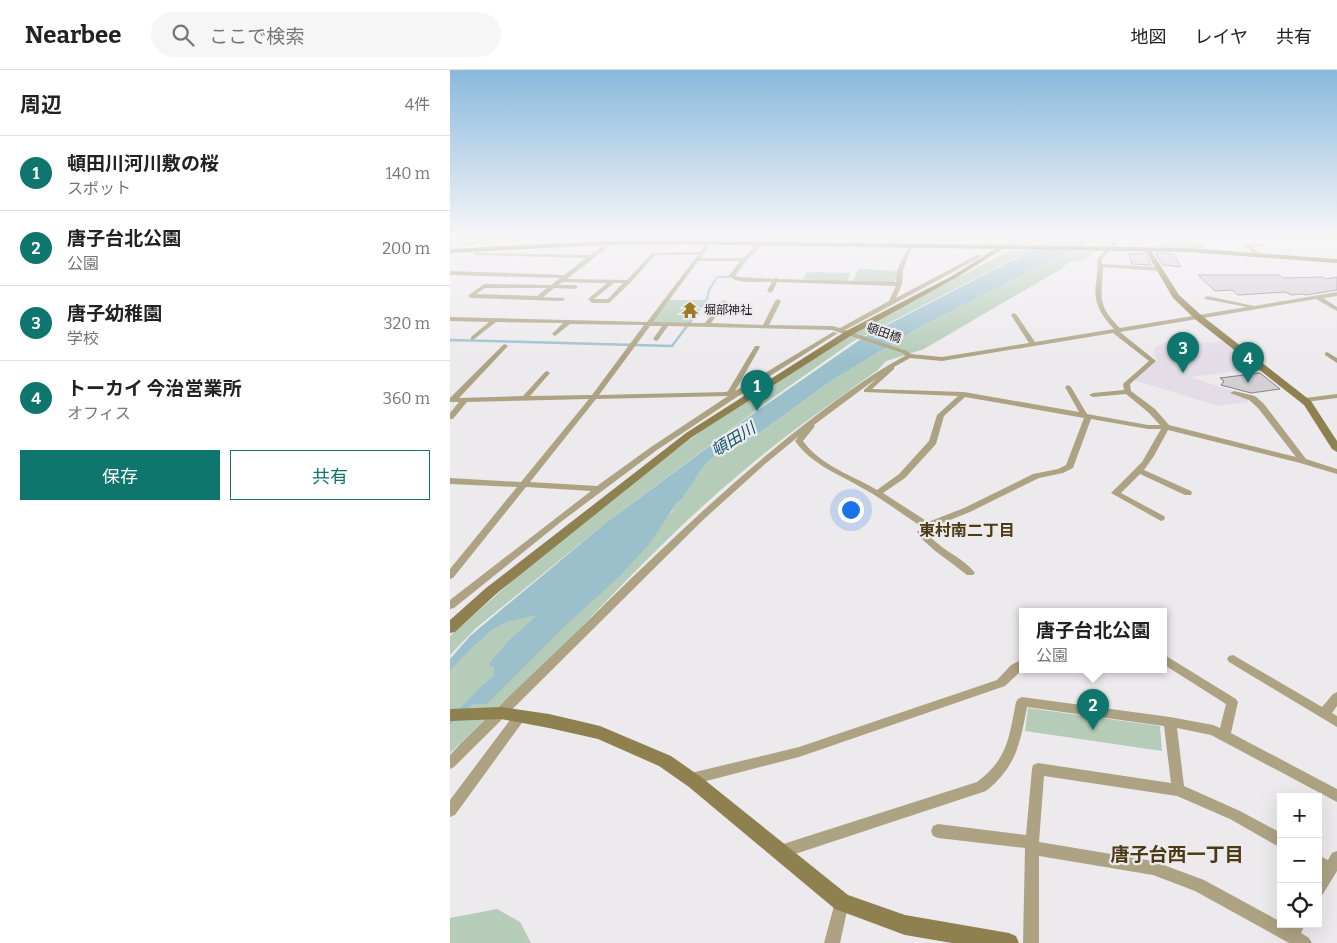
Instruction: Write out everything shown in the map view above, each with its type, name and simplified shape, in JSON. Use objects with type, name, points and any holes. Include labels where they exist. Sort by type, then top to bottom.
[{"type":"street","points":[[535,277],[628,282]]},
{"type":"street","points":[[612,282],[591,299],[592,301],[609,301],[633,277]]},
{"type":"street","points":[[450,576],[594,397],[684,277]]},
{"type":"street","points":[[733,277],[899,284]]},
{"type":"street","points":[[892,301],[899,284],[900,277]]},
{"type":"street","points":[[450,628],[491,591],[689,435],[892,301],[939,277]]},
{"type":"street","points":[[451,400],[727,394],[750,384],[954,277]]},
{"type":"street","points":[[1099,277],[1096,296],[1106,317],[1117,330],[1153,361],[1126,384],[1128,392],[1152,411],[1166,427]]},
{"type":"street","points":[[1164,277],[1176,296],[1198,317],[1305,400],[1337,449]]},
{"type":"street","points":[[538,298],[564,278]]},
{"type":"street","points":[[770,291],[776,279]]},
{"type":"street","points":[[562,299],[472,296],[484,286],[575,287]]},
{"type":"street","name":"頓田橋","points":[[450,319],[833,328],[907,354],[942,359],[1337,294]]},
{"type":"street","points":[[1317,297],[1337,309]]},
{"type":"street","points":[[1207,298],[1258,307]]},
{"type":"street","points":[[766,327],[778,301]]},
{"type":"street","points":[[706,326],[724,302]]},
{"type":"street","points":[[1014,315],[1033,344]]},
{"type":"street","points":[[473,338],[495,320]]},
{"type":"street","points":[[555,334],[568,322]]},
{"type":"street","points":[[656,339],[666,325]]},
{"type":"street","points":[[451,400],[505,346]]},
{"type":"street","points":[[732,392],[757,347]]},
{"type":"street","points":[[450,763],[494,714],[534,683],[673,542],[792,436],[884,368],[894,364],[907,354]]},
{"type":"street","points":[[1327,354],[1337,361]]},
{"type":"street","points":[[894,364],[892,369],[866,391],[964,394],[1086,417],[1148,427],[1166,427],[1303,461],[1337,472]]},
{"type":"street","points":[[525,398],[547,373]]},
{"type":"street","points":[[450,605],[598,489],[750,384]]},
{"type":"street","points":[[970,572],[960,562],[926,540],[922,532],[927,526],[967,510],[1036,476],[1060,471],[1070,466],[1086,417],[1068,387]]},
{"type":"street","points":[[1093,395],[1128,392]]},
{"type":"street","points":[[1234,393],[1252,398],[1262,406],[1303,461]]},
{"type":"street","points":[[878,493],[902,476],[933,442],[941,415],[964,394]]},
{"type":"street","points":[[1305,400],[1337,396]]},
{"type":"street","points":[[450,417],[466,399]]},
{"type":"street","points":[[818,417],[799,441],[803,449],[814,458],[878,493],[927,526]]},
{"type":"street","points":[[1161,518],[1115,493],[1140,471],[1154,451],[1166,427]]},
{"type":"street","points":[[1140,471],[1188,493]]},
{"type":"street","points":[[450,481],[598,489]]},
{"type":"street","points":[[1233,659],[1337,722]]},
{"type":"street","points":[[1167,661],[1232,702],[1224,736]]},
{"type":"street","points":[[691,779],[799,752],[1001,683],[1019,667]]},
{"type":"street","points":[[1324,714],[1337,697]]},
{"type":"street","points":[[780,852],[981,787],[993,779],[1003,768],[1010,754],[1022,702],[1170,722],[1213,730],[1337,796]]},
{"type":"street","points":[[450,715],[494,714],[520,716],[549,720],[600,734],[665,761],[691,779],[842,902],[905,925],[1009,943]]},
{"type":"street","points":[[450,811],[520,716]]},
{"type":"street","points":[[1170,722],[1178,790]]},
{"type":"street","points":[[1031,943],[1032,845],[1038,769],[1178,790],[1235,815],[1277,839]]},
{"type":"street","points":[[938,831],[1032,845],[1153,868],[1199,885],[1298,934]]},
{"type":"street","points":[[1320,883],[1328,863]]},
{"type":"street","points":[[832,943],[842,902]]},
{"type":"shaded area","points":[[1195,337],[1202,343],[1223,341],[1258,369],[1190,377],[1233,391],[1231,393],[1248,398],[1248,402],[1218,406],[1134,380],[1154,362],[1158,361],[1155,358],[1154,349],[1159,345],[1170,341]]},
{"type":"green space","points":[[804,277],[849,277],[847,282],[803,279]]},
{"type":"green space","points":[[855,277],[896,277],[894,283],[853,281]]},
{"type":"green space","points":[[959,277],[979,277],[852,342],[774,397],[603,525],[475,629],[450,655],[450,636],[519,575],[610,500],[705,428],[868,325]]},
{"type":"green space","points":[[1020,277],[1048,277],[924,349],[886,361],[878,370],[770,449],[708,501],[628,579],[525,686],[502,703],[450,753],[450,726],[677,507],[671,512],[683,498],[703,467],[712,458],[755,436],[831,381],[920,327]]},
{"type":"green space","points":[[668,300],[706,300],[688,324],[651,323]]},
{"type":"green space","points":[[540,605],[538,614],[510,639],[488,664],[494,668],[492,677],[450,717],[450,671],[476,644],[494,629]]},
{"type":"green space","points":[[1028,708],[1160,726],[1162,751],[1025,731]]},
{"type":"green space","points":[[497,909],[520,922],[531,943],[450,943],[450,918]]},
{"type":"water","points":[[981,277],[1019,277],[920,327],[831,381],[755,436],[712,458],[703,467],[683,498],[676,504],[650,543],[620,576],[566,625],[487,704],[473,704],[450,726],[450,717],[492,677],[494,668],[488,664],[510,639],[538,614],[543,605],[494,629],[476,644],[450,671],[450,659],[470,636],[603,525],[747,418],[864,337]]},
{"type":"building","points":[[1200,277],[1322,277],[1326,279],[1337,277],[1337,290],[1306,295],[1292,295],[1285,292],[1238,295],[1232,290],[1215,291]]},
{"type":"building","points":[[1260,373],[1280,389],[1251,393],[1221,385],[1224,381],[1220,378]]},
{"type":"waterway","points":[[692,319],[707,299],[709,290],[717,277],[729,277]]},
{"type":"waterway","points":[[450,340],[672,346],[693,318]]},
{"type":"waterway","name":"頓田川","points":[[512,613],[559,601],[567,597]]},
{"type":"place","name":"堀部神社","points":[[690,310]]},
{"type":"place","name":"唐子幼稚園","points":[[1183,373]]},
{"type":"place","name":"トーカイ 今治営業所","points":[[1248,383]]},
{"type":"place","name":"頓田川河川敷の桜","points":[[757,411]]},
{"type":"place","name":"唐子台北公園","points":[[1093,730]]},
{"type":"district","name":"東村南二丁目","points":[[967,530]]},
{"type":"district","name":"唐子台西一丁目","points":[[1177,854]]}]
